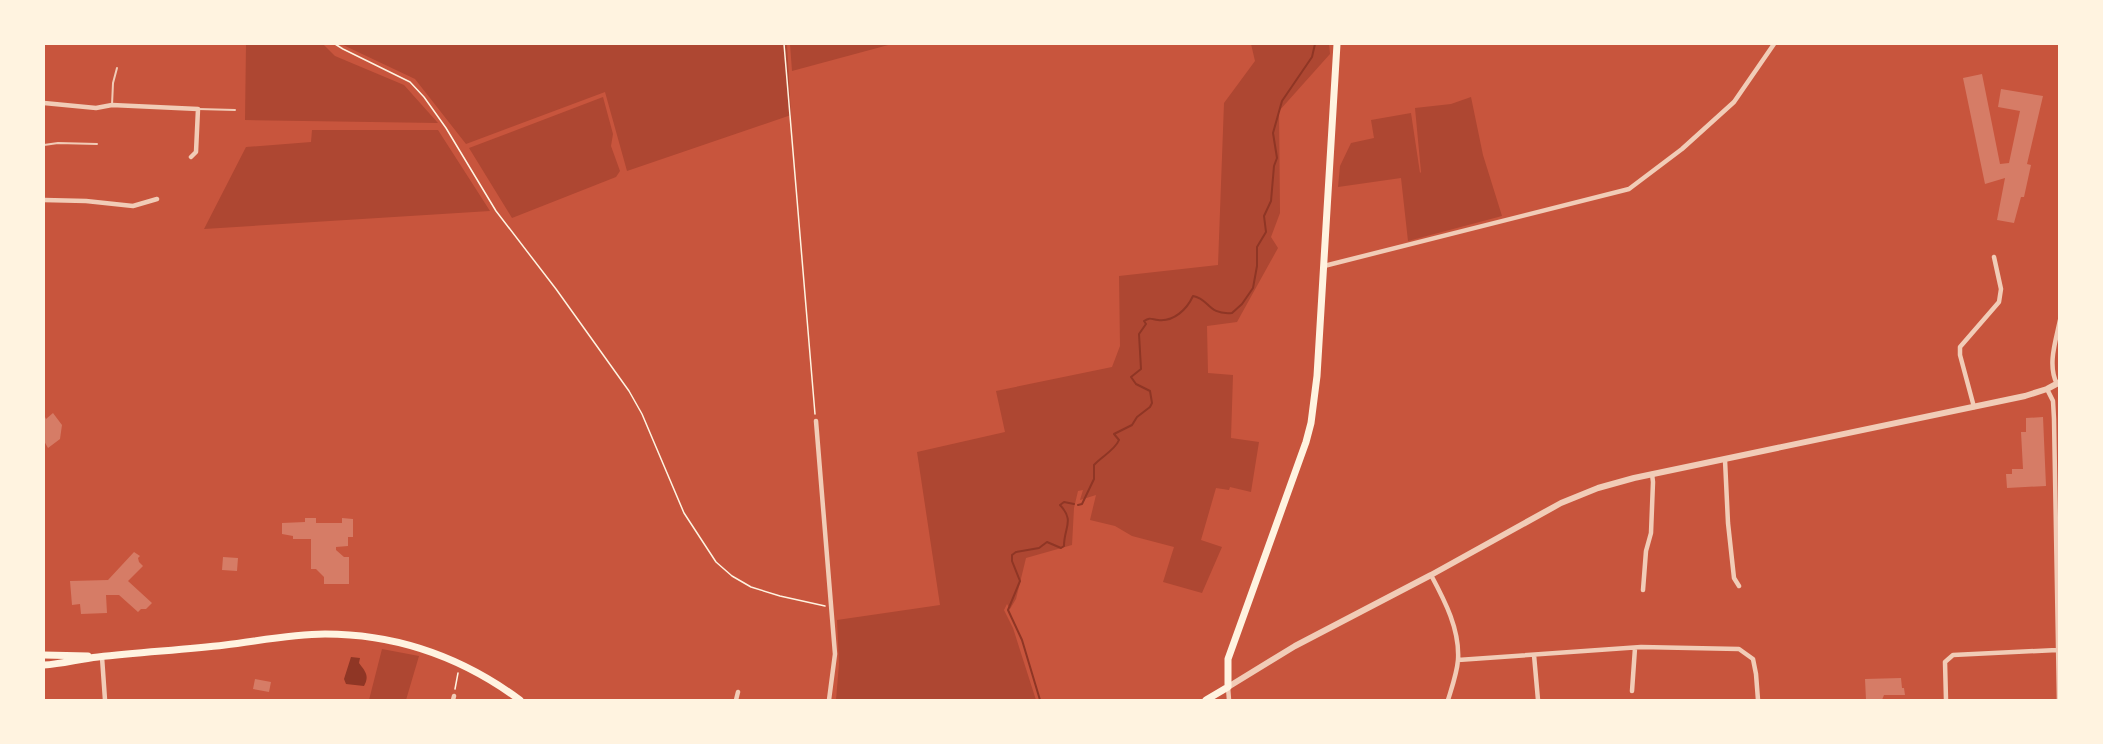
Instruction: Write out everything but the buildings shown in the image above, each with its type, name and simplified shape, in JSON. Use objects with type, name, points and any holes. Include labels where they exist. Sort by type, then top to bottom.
[{"type":"main road","points":[[1206,700],[1228,687],[1228,659],[1294,480],[1311,423],[1317,376],[1337,44]]},
{"type":"main road","points":[[44,665],[64,664],[99,657],[323,634],[377,638],[417,647],[461,663],[520,700]]},
{"type":"main road","points":[[44,655],[99,657]]},
{"type":"street","points":[[1324,266],[1629,189],[1682,149],[1734,102],[1774,44]]},
{"type":"street","points":[[44,103],[96,108],[112,105],[198,109],[196,152],[191,158]]},
{"type":"street","points":[[44,200],[86,201],[133,206],[157,199]]},
{"type":"street","points":[[1974,407],[1960,355],[1960,347],[1999,302],[2001,290],[1994,257]]},
{"type":"street","points":[[1229,700],[1228,687],[1295,646],[1431,575],[1561,503],[1614,483],[1652,474],[2047,390],[2058,383],[2052,375],[2053,355],[2060,320]]},
{"type":"street","points":[[2047,390],[2053,401],[2056,419],[2059,700]]},
{"type":"street","points":[[816,421],[835,654],[830,700]]},
{"type":"street","points":[[1725,460],[1734,578],[1739,586]]},
{"type":"street","points":[[1644,590],[1646,550],[1651,534],[1652,474]]},
{"type":"street","points":[[1431,575],[1452,620],[1456,637],[1458,660],[1448,700]]},
{"type":"street","points":[[1458,660],[1635,648],[1739,650],[1753,658],[1758,700]]},
{"type":"street","points":[[1632,691],[1635,648]]},
{"type":"street","points":[[1946,700],[1945,662],[1953,655],[2057,650]]},
{"type":"street","points":[[1534,655],[1538,700]]},
{"type":"street","points":[[99,657],[105,700]]},
{"type":"street","points":[[736,700],[738,692]]},
{"type":"lane","points":[[112,105],[113,83],[117,68]]},
{"type":"lane","points":[[198,109],[235,110]]},
{"type":"lane","points":[[44,145],[97,144]]},
{"type":"path","points":[[335,44],[410,82],[424,97],[446,128],[496,211],[556,289],[629,391],[642,414],[684,513],[716,562],[732,576],[751,587],[832,607]]},
{"type":"path","points":[[784,44],[816,421]]},
{"type":"path","points":[[454,698],[461,663]]},
{"type":"shaded area","points":[[246,44],[323,44],[335,56],[404,85],[438,123],[245,120]]},
{"type":"shaded area","points":[[341,44],[787,44],[791,115],[627,171],[605,92],[466,144],[415,79]]},
{"type":"shaded area","points":[[790,44],[892,44],[792,71]]},
{"type":"shaded area","points":[[1251,44],[1329,44],[1330,54],[1279,111],[1280,213],[1271,237],[1278,248],[1237,322],[1207,326],[1208,373],[1233,375],[1231,438],[1259,442],[1251,492],[1230,487],[1229,490],[1216,488],[1201,540],[1222,547],[1202,593],[1163,582],[1174,547],[1132,536],[1115,526],[1090,520],[1096,495],[1080,500],[1083,490],[1078,491],[1074,508],[1072,545],[1026,558],[1016,599],[1010,609],[1007,604],[1004,610],[1013,628],[1036,700],[836,700],[839,664],[837,620],[940,605],[917,452],[1005,432],[996,391],[1112,367],[1120,346],[1119,276],[1218,265],[1224,103],[1255,61]]},
{"type":"shaded area","points":[[603,97],[613,134],[611,146],[620,171],[616,177],[512,218],[469,148]]},
{"type":"shaded area","points":[[1471,97],[1483,155],[1502,216],[1408,241],[1401,178],[1338,187],[1340,166],[1351,143],[1374,138],[1371,120],[1411,113],[1420,173],[1415,108],[1451,104]]},
{"type":"shaded area","points":[[312,130],[438,130],[490,211],[204,229],[246,147],[311,142]]},
{"type":"shaded area","points":[[382,649],[419,656],[406,700],[369,700]]},
{"type":"shaded area","points":[[351,657],[360,658],[359,663],[367,676],[364,686],[346,684],[344,679]]},
{"type":"waterway","points":[[1078,505],[1082,504],[1094,479],[1094,465],[1119,440],[1114,434],[1132,425],[1152,403],[1150,391],[1136,384],[1131,377],[1141,369],[1139,334],[1146,324],[1144,321],[1175,317],[1184,310],[1193,296],[1203,300],[1218,312],[1232,313],[1242,304],[1253,288],[1257,266],[1257,247],[1266,232],[1264,216],[1271,201],[1274,166],[1277,158],[1273,133],[1282,101],[1312,57],[1315,44]]},
{"type":"waterway","points":[[1040,700],[1022,640],[1008,610],[1020,581],[1012,555],[1016,552],[1039,548],[1047,542],[1061,548],[1064,546],[1068,520],[1060,505],[1064,502],[1074,504]]}]
